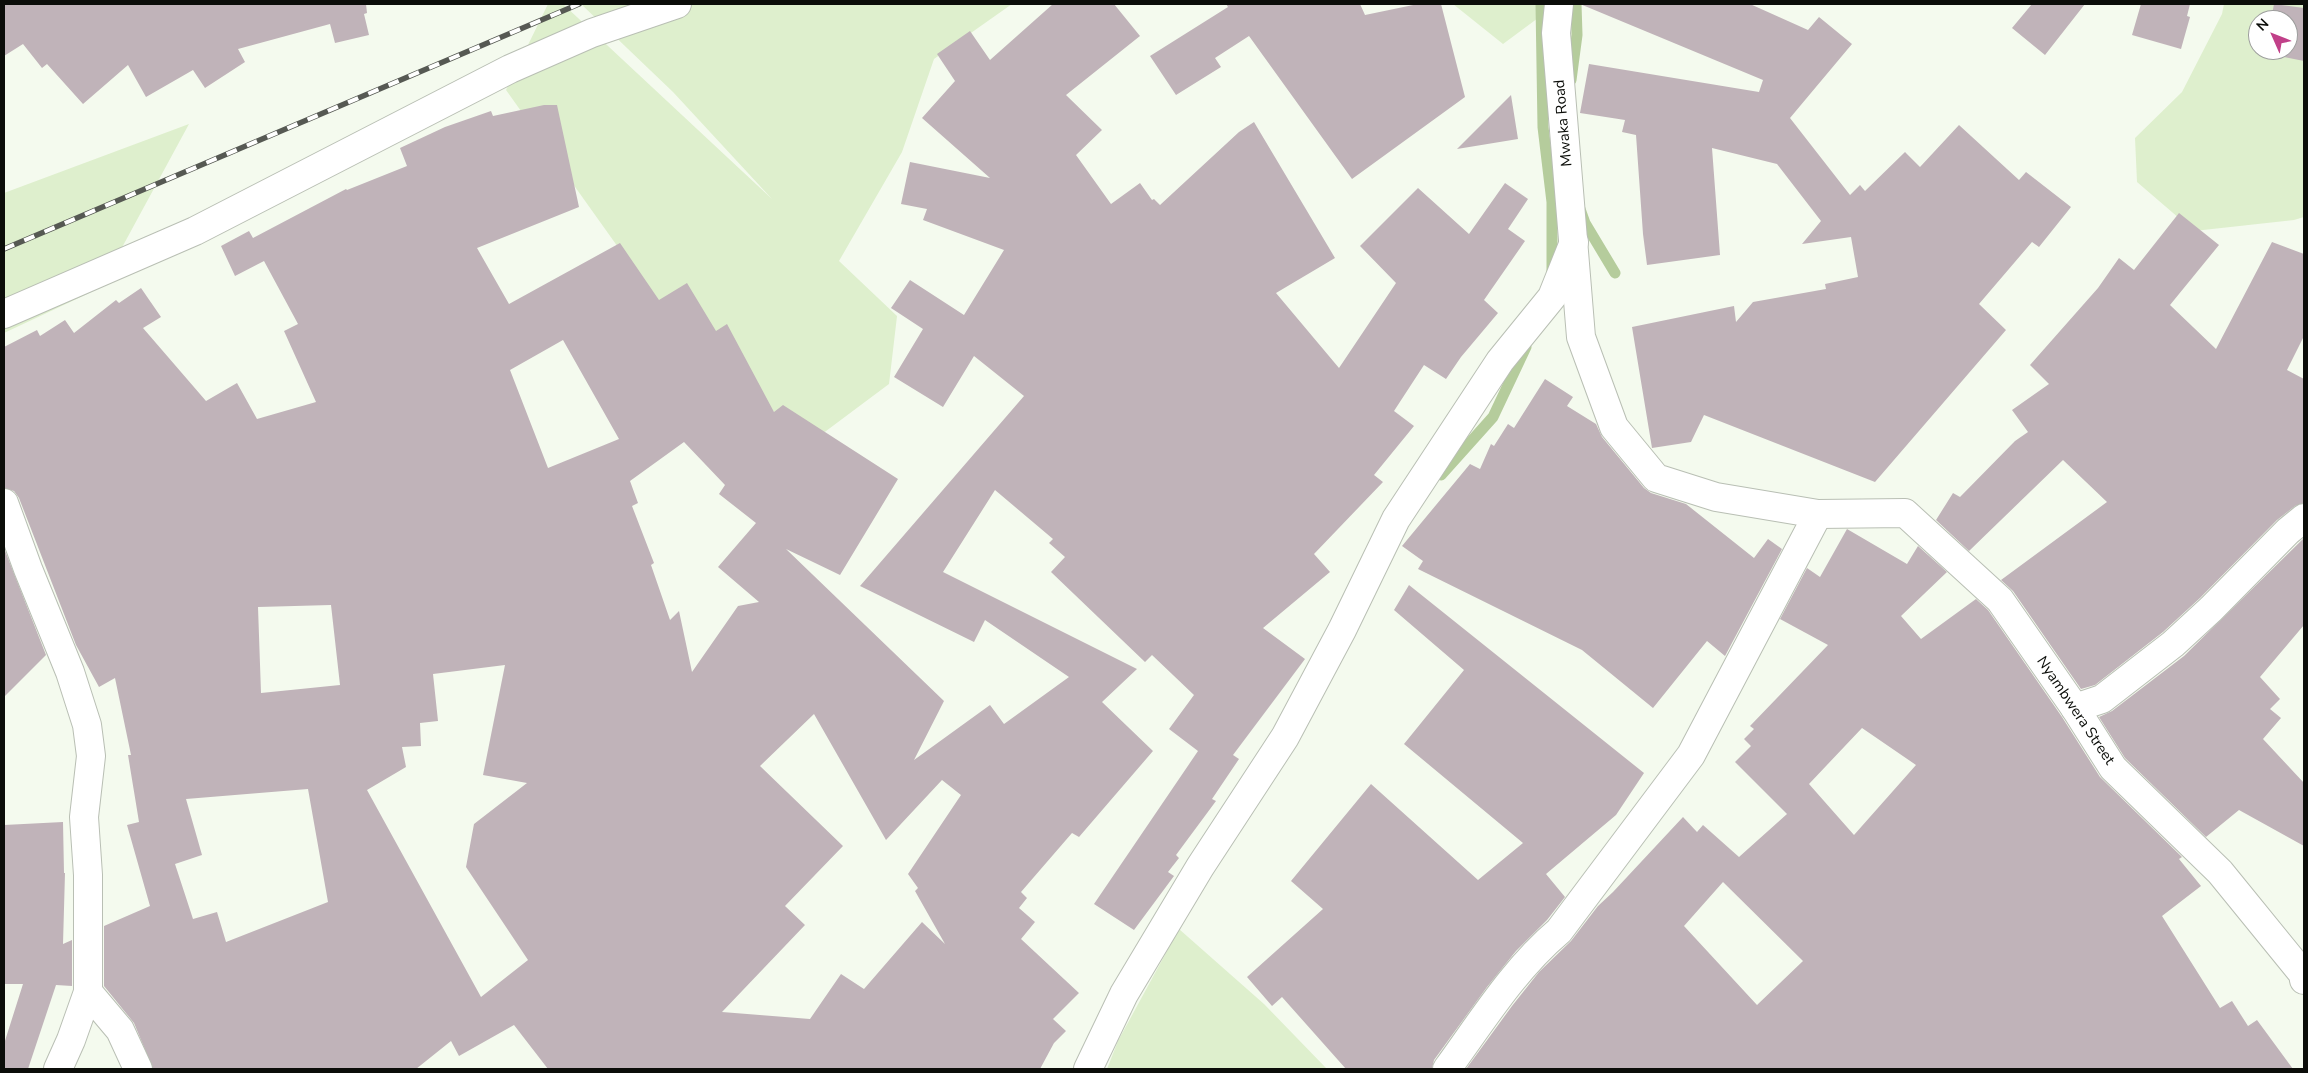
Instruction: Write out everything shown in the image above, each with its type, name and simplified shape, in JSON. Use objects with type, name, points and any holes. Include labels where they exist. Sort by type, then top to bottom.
[{"type":"street","points":[[4,314],[194,231],[510,69],[592,33],[677,4]]},
{"type":"street","name":"Mwaka Road","points":[[1559,4],[1556,33],[1581,337],[1614,427],[1656,478],[1716,497],[1818,514]]},
{"type":"street","points":[[1088,1069],[1129,986],[1200,867],[1285,737],[1342,630],[1396,519],[1500,361],[1552,297],[1574,242]]},
{"type":"street","points":[[4,503],[28,569],[70,672],[87,725],[91,756],[84,817],[88,875],[88,992],[71,1040],[58,1069]]},
{"type":"street","name":"Nyambwera Street","points":[[1818,514],[1905,513],[2000,600],[2075,708],[2113,768],[2220,872],[2304,976]]},
{"type":"street","points":[[1447,1069],[1480,1022],[1535,952],[1559,931],[1691,755],[1818,514]]},
{"type":"street","points":[[2075,708],[2102,699],[2173,644],[2211,609],[2288,530],[2304,518]]},
{"type":"street","points":[[88,992],[120,1030],[138,1069]]},
{"type":"green space","points":[[548,4],[563,4],[772,199],[673,92],[581,4],[1012,4],[934,59],[902,152],[839,261],[897,316],[889,384],[814,440],[697,358],[506,90]]},
{"type":"green space","points":[[1453,4],[1557,4],[1503,44]]},
{"type":"green space","points":[[2224,4],[2304,4],[2304,217],[2294,220],[2194,231],[2137,182],[2135,138],[2182,92],[2222,14]]},
{"type":"green space","points":[[189,124],[100,288],[4,333],[4,193]]},
{"type":"green space","points":[[1179,929],[1264,1004],[1327,1069],[1107,1069],[1118,1041]]},
{"type":"building","points":[[4,4],[366,4],[367,13],[364,14],[369,35],[335,43],[330,24],[238,49],[245,62],[205,88],[193,70],[146,97],[128,65],[83,104],[47,64],[42,68],[23,44],[4,56]]},
{"type":"building","points":[[1053,4],[1114,4],[1140,36],[1066,95],[1102,130],[1076,155],[1111,204],[1140,183],[1152,200],[1154,199],[1160,205],[1239,132],[1254,122],[1335,258],[1276,293],[1339,368],[1396,283],[1360,246],[1418,188],[1469,234],[1505,183],[1528,199],[1508,229],[1525,241],[1484,300],[1498,313],[1461,357],[1446,379],[1424,365],[1394,411],[1414,426],[1374,475],[1383,482],[1314,554],[1330,572],[1263,628],[1305,659],[1233,755],[1239,759],[1212,799],[1216,801],[1176,855],[1179,858],[1168,872],[1174,876],[1134,930],[1094,904],[1198,751],[1169,729],[1194,695],[1152,655],[1145,662],[1051,572],[1065,557],[1049,543],[1053,539],[995,490],[943,572],[1137,669],[1102,702],[1153,751],[1079,837],[1072,833],[1021,892],[1027,898],[1019,908],[1035,922],[1021,939],[1079,993],[1053,1019],[1066,1031],[1054,1043],[1040,1069],[548,1069],[514,1025],[459,1056],[451,1041],[416,1069],[153,1069],[134,1023],[104,986],[104,926],[150,906],[127,825],[139,822],[128,755],[131,755],[115,678],[99,687],[76,645],[19,498],[14,491],[4,488],[4,347],[37,330],[40,336],[65,320],[74,333],[116,300],[119,303],[141,288],[161,317],[143,328],[206,401],[237,383],[257,419],[316,402],[284,331],[298,324],[264,261],[235,276],[221,246],[249,231],[253,238],[346,189],[407,166],[400,148],[445,127],[491,111],[493,116],[544,105],[557,105],[579,207],[477,248],[509,304],[620,243],[659,300],[687,283],[716,331],[727,324],[774,412],[783,405],[898,479],[840,575],[786,549],[944,701],[914,760],[990,705],[1004,724],[1069,677],[985,620],[974,642],[860,586],[1024,396],[974,356],[943,407],[894,377],[923,329],[891,308],[910,280],[964,315],[1004,250],[923,220],[927,209],[901,204],[910,162],[990,178],[922,118],[955,81],[937,54],[970,31],[990,60]],"holes":[[[563,340],[619,439],[548,468],[510,370]],[[684,442],[725,485],[719,494],[756,523],[718,567],[759,602],[738,606],[692,672],[679,611],[670,620],[651,565],[654,563],[632,506],[638,503],[630,481]],[[331,605],[340,685],[261,693],[258,607]],[[505,665],[483,775],[527,783],[474,824],[466,867],[528,960],[481,997],[367,790],[406,767],[402,747],[421,746],[420,723],[438,721],[433,674]],[[814,714],[886,840],[942,780],[961,795],[908,874],[918,888],[915,891],[945,944],[922,922],[864,989],[841,974],[810,1019],[722,1012],[805,925],[785,906],[843,846],[760,766]],[[308,789],[328,902],[226,942],[217,912],[193,919],[175,864],[202,855],[186,799]]]},
{"type":"building","points":[[1226,4],[1360,4],[1365,15],[1418,4],[1441,4],[1465,97],[1352,179],[1249,36],[1215,58],[1221,67],[1176,95],[1150,56],[1228,7]]},
{"type":"building","points":[[1580,4],[1750,4],[1808,30],[1819,17],[1852,44],[1790,118],[1850,195],[1860,185],[1865,191],[1905,152],[1920,167],[1959,125],[2019,180],[2026,172],[2071,207],[2039,247],[2032,242],[1979,304],[2006,330],[1875,482],[1704,415],[1691,442],[1652,448],[1632,327],[1734,306],[1736,322],[1753,302],[1826,289],[1825,284],[1858,277],[1851,237],[1802,244],[1821,221],[1777,164],[1712,148],[1720,255],[1647,265],[1636,135],[1622,132],[1625,120],[1580,113],[1589,64],[1759,92],[1763,80]]},
{"type":"building","points":[[2032,4],[2085,4],[2045,55],[2012,28]]},
{"type":"building","points":[[2141,4],[2190,4],[2187,16],[2190,17],[2181,49],[2132,35]]},
{"type":"building","points":[[2274,4],[2304,8],[2304,61],[2298,60],[2298,10],[2273,10]]},
{"type":"building","points":[[1511,95],[1518,139],[1457,149]]},
{"type":"building","points":[[2179,213],[2219,245],[2170,305],[2216,349],[2272,242],[2304,254],[2304,336],[2287,370],[2304,379],[2304,503],[2295,506],[2277,520],[2200,598],[2163,632],[2095,685],[2081,689],[2013,591],[2001,580],[2107,502],[2063,460],[1969,551],[1936,520],[1953,493],[1960,497],[2015,441],[2028,432],[2012,410],[2049,384],[2030,365],[2098,288],[2119,258],[2134,270]]},
{"type":"building","points":[[1545,379],[1573,397],[1567,406],[1596,424],[1602,437],[1644,488],[1651,493],[1686,504],[1754,558],[1768,539],[1782,549],[1725,656],[1707,641],[1653,708],[1582,650],[1418,569],[1423,561],[1402,546],[1470,464],[1480,469],[1491,444],[1494,446],[1508,424],[1514,428]]},
{"type":"building","points":[[1847,529],[1907,564],[1918,546],[1947,572],[1901,616],[1921,639],[1976,599],[1988,610],[2062,717],[2100,777],[2182,857],[2179,859],[2201,886],[2162,916],[2220,1008],[2232,1001],[2248,1026],[2257,1020],[2293,1069],[1466,1069],[1539,972],[1571,941],[1598,906],[1683,817],[1697,832],[1703,825],[1739,857],[1787,814],[1735,762],[1751,746],[1744,739],[1754,729],[1750,726],[1828,645],[1780,619],[1807,568],[1820,577]],"holes":[[[1862,728],[1916,765],[1854,835],[1809,784]],[[1723,882],[1803,961],[1757,1005],[1684,926]]]},
{"type":"building","points":[[2304,538],[2304,625],[2260,677],[2280,699],[2270,709],[2281,718],[2263,739],[2304,783],[2304,846],[2239,810],[2206,837],[2125,758],[2099,717],[2112,711],[2184,656]]},
{"type":"building","points":[[4,548],[46,655],[4,697]]},
{"type":"building","points":[[1409,585],[1644,773],[1616,815],[1546,874],[1565,897],[1547,920],[1516,951],[1487,987],[1434,1060],[1432,1069],[1346,1069],[1282,997],[1272,1006],[1247,977],[1323,909],[1291,881],[1371,784],[1478,880],[1523,843],[1404,744],[1464,670],[1394,610]]},
{"type":"building","points":[[63,822],[65,873],[63,944],[72,940],[72,986],[56,985],[28,1069],[4,1069],[4,1044],[23,984],[4,984],[4,825]]},
{"type":"waterway","points":[[1541,4],[1543,127],[1552,202],[1552,275]]},
{"type":"waterway","points":[[1571,80],[1577,35],[1576,4]]},
{"type":"waterway","points":[[1580,209],[1585,223],[1615,273]]},
{"type":"waterway","points":[[1441,475],[1493,417],[1526,347]]},
{"type":"railway","points":[[4,249],[579,4]]}]
